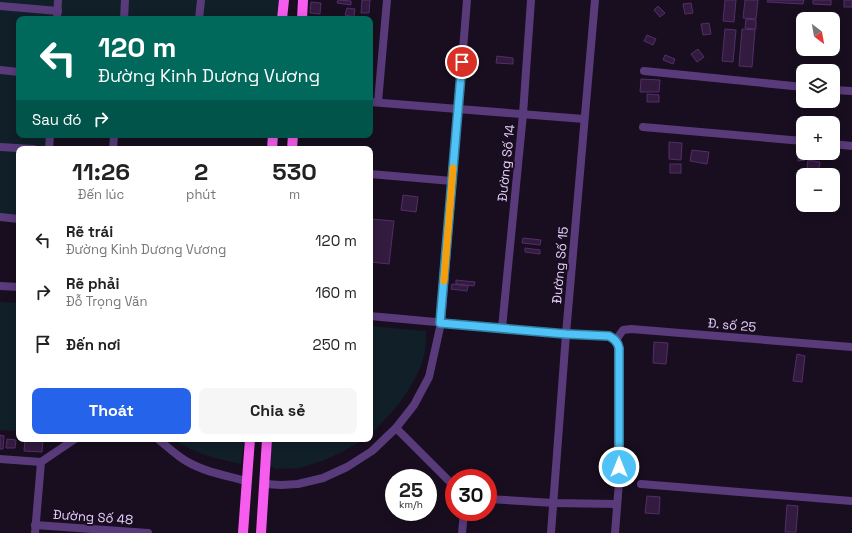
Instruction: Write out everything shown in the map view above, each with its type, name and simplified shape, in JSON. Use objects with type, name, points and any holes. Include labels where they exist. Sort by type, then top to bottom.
[{"type":"main road","points":[[282,16],[284,0]]},
{"type":"main road","points":[[302,16],[303,0]]},
{"type":"main road","points":[[243,533],[250,442]]},
{"type":"main road","points":[[260,533],[267,442]]},
{"type":"main road","points":[[246,481],[264,484]]},
{"type":"street","points":[[0,6],[58,15],[58,0]]},
{"type":"street","points":[[124,16],[125,0]]},
{"type":"street","points":[[199,16],[201,0]]},
{"type":"street","points":[[387,0],[374,102],[584,119]]},
{"type":"street","points":[[264,484],[298,484],[323,478],[348,467],[372,451],[396,428],[414,405],[429,377],[440,323],[467,0]]},
{"type":"street","name":"Đường Số 14","points":[[502,328],[523,114],[531,0]]},
{"type":"street","name":"Đường Số 15","points":[[551,533],[566,334],[595,0]]},
{"type":"street","points":[[0,70],[16,72]]},
{"type":"street","points":[[644,71],[796,86]]},
{"type":"street","points":[[840,91],[852,92]]},
{"type":"street","points":[[643,127],[796,140]]},
{"type":"street","points":[[840,145],[852,146]]},
{"type":"street","points":[[0,147],[16,148]]},
{"type":"street","points":[[373,174],[452,181]]},
{"type":"street","points":[[0,217],[16,218]]},
{"type":"street","points":[[0,286],[16,287]]},
{"type":"street","points":[[373,316],[566,334],[609,336],[616,340],[619,348],[619,482],[615,533]]},
{"type":"street","name":"Đ. số 25","points":[[616,340],[623,330],[631,329],[852,347]]},
{"type":"street","points":[[396,428],[445,477]]},
{"type":"street","points":[[0,459],[40,462],[70,442]]},
{"type":"street","points":[[162,442],[180,457],[195,465],[212,472],[246,481]]},
{"type":"street","points":[[35,529],[40,462]]},
{"type":"street","points":[[640,484],[852,501]]},
{"type":"street","points":[[497,500],[554,503],[617,504]]},
{"type":"street","points":[[462,533],[463,521]]},
{"type":"street","name":"Đường Số 48","points":[[35,529],[148,533]]},
{"type":"shaded area","points":[[0,0],[284,0],[282,16],[16,16],[16,138],[50,138],[49,146],[16,146],[16,216],[0,214]]},
{"type":"shaded area","points":[[0,302],[16,303],[16,431],[0,430]]},
{"type":"shaded area","points":[[373,326],[426,331],[426,347],[420,368],[409,389],[373,432]]},
{"type":"shaded area","points":[[179,442],[244,442],[241,464],[215,458],[190,449]]},
{"type":"shaded area","points":[[272,442],[359,442],[322,461],[300,468],[276,469],[270,466]]},
{"type":"building","points":[[338,0],[351,1],[351,5],[337,3]]},
{"type":"building","points":[[362,0],[370,0],[369,13],[361,13]]},
{"type":"building","points":[[725,0],[736,0],[734,22],[723,21]]},
{"type":"building","points":[[745,0],[758,0],[756,19],[743,18]]},
{"type":"building","points":[[768,0],[804,0],[803,4],[767,2]]},
{"type":"building","points":[[813,0],[831,0],[831,5],[813,4]]},
{"type":"building","points":[[844,0],[852,0],[852,7],[844,7]]},
{"type":"building","points":[[311,2],[321,3],[320,14],[310,13]]},
{"type":"building","points":[[691,3],[693,13],[685,14],[683,4]]},
{"type":"building","points":[[658,6],[665,13],[660,17],[654,10]]},
{"type":"building","points":[[347,8],[355,9],[354,16],[345,15]]},
{"type":"building","points":[[746,19],[756,20],[756,29],[745,28]]},
{"type":"building","points":[[709,23],[711,34],[703,35],[701,24]]},
{"type":"building","points":[[725,29],[736,30],[733,62],[722,61]]},
{"type":"building","points":[[742,29],[755,30],[752,67],[739,66]]},
{"type":"building","points":[[647,35],[656,39],[653,45],[644,41]]},
{"type":"building","points":[[698,49],[704,57],[697,62],[691,54]]},
{"type":"building","points":[[665,55],[675,59],[673,64],[663,60]]},
{"type":"building","points":[[497,56],[513,58],[513,64],[496,63]]},
{"type":"building","points":[[641,79],[660,80],[659,92],[640,92]]},
{"type":"building","points":[[647,94],[659,95],[659,102],[647,102]]},
{"type":"building","points":[[669,142],[682,143],[681,160],[669,159]]},
{"type":"building","points":[[692,150],[709,152],[707,164],[690,161]]},
{"type":"building","points":[[808,160],[820,162],[819,168],[807,168]]},
{"type":"building","points":[[670,164],[681,164],[681,173],[670,173]]},
{"type":"building","points":[[403,195],[418,197],[416,212],[401,210]]},
{"type":"building","points":[[373,219],[394,221],[389,264],[373,262]]},
{"type":"building","points":[[523,238],[541,240],[540,245],[522,243]]},
{"type":"building","points":[[525,248],[540,250],[540,254],[525,252]]},
{"type":"building","points":[[456,280],[475,282],[474,286],[456,284]]},
{"type":"building","points":[[452,284],[468,286],[467,291],[451,289]]},
{"type":"building","points":[[654,342],[668,343],[666,364],[653,363]]},
{"type":"building","points":[[797,354],[805,356],[802,382],[793,381]]},
{"type":"building","points":[[0,435],[4,436],[3,449],[0,449]]},
{"type":"building","points":[[7,439],[16,440],[15,448],[6,448]]},
{"type":"building","points":[[25,442],[43,442],[42,452],[24,451]]},
{"type":"building","points":[[647,496],[660,497],[659,514],[645,513]]},
{"type":"building","points":[[787,505],[798,506],[796,532],[785,532]]},
{"type":"slow traffic","points":[[444,281],[453,168]]},
{"type":"route","points":[[462,62],[440,323],[566,334],[609,336],[616,340],[619,348],[619,467]]}]
